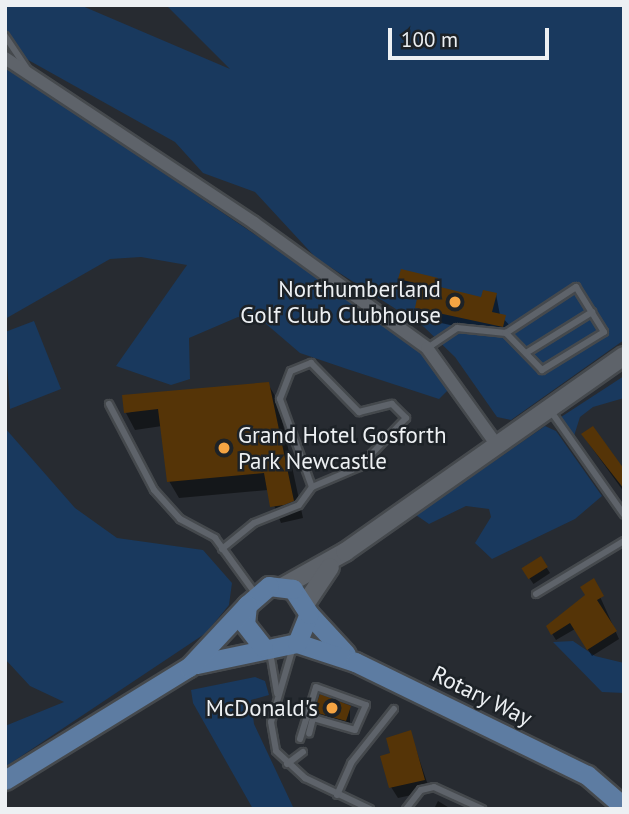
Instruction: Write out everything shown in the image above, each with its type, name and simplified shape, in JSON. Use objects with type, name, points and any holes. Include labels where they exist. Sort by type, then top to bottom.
[{"type":"main road","points":[[5,780],[189,667],[251,599],[284,586],[345,552],[621,356]]},
{"type":"main road","points":[[189,667],[266,648],[295,644],[314,584],[345,552]]},
{"type":"main road","points":[[284,586],[307,609]]},
{"type":"main road","points":[[251,599],[248,634],[266,648]]},
{"type":"main road","name":"Rotary Way","points":[[307,609],[355,662]]},
{"type":"main road","name":"Rotary Way","points":[[295,644],[355,662],[587,775],[624,785]]},
{"type":"main road","name":"Rotary Way","points":[[587,775],[624,807]]},
{"type":"street","points":[[5,58],[428,348],[496,444]]},
{"type":"lane","points":[[5,36],[29,72]]},
{"type":"lane","points":[[428,348],[457,328],[506,332],[576,287],[604,332],[542,370],[506,332]]},
{"type":"lane","points":[[526,353],[592,312]]},
{"type":"lane","points":[[222,549],[254,523],[299,505],[313,487],[359,467],[406,418],[392,404],[359,412],[311,363],[291,371],[280,399],[313,487]]},
{"type":"lane","points":[[109,404],[154,490],[222,549],[251,599]]},
{"type":"lane","points":[[548,408],[624,515]]},
{"type":"lane","points":[[536,594],[624,541]]},
{"type":"lane","points":[[295,644],[277,698],[271,735],[287,764],[337,795],[370,809]]},
{"type":"lane","points":[[266,648],[277,698]]},
{"type":"lane","points":[[300,739],[316,687],[366,705],[355,730],[314,718],[309,734]]},
{"type":"lane","points":[[337,795],[351,763],[394,709]]},
{"type":"lane","points":[[287,764],[303,752]]},
{"type":"lane","points":[[406,809],[421,790],[434,787],[482,809]]},
{"type":"shaded area","points":[[5,5],[80,5],[230,69],[166,5],[624,5],[624,340],[511,420],[497,417],[455,357],[424,327],[316,258],[255,192],[203,173],[175,142],[5,47]]},
{"type":"shaded area","points":[[5,66],[321,279],[417,348],[449,389],[439,399],[300,353],[265,323],[238,317],[189,338],[190,379],[171,385],[116,366],[187,265],[141,257],[110,259],[5,319]]},
{"type":"shaded area","points":[[34,321],[61,389],[10,409],[5,332]]},
{"type":"shaded area","points":[[624,376],[624,398],[593,407],[580,417],[574,436],[561,417]]},
{"type":"shaded area","points":[[545,426],[556,431],[602,496],[575,519],[492,559],[475,543],[491,517],[489,509],[466,506],[429,524],[416,515]]},
{"type":"shaded area","points":[[5,428],[75,508],[117,538],[203,550],[232,583],[229,605],[206,633],[5,767],[5,726],[64,702],[30,686],[5,659]]},
{"type":"shaded area","points":[[573,641],[595,656],[624,663],[624,693],[602,692],[553,642]]},
{"type":"shaded area","points":[[255,677],[265,681],[269,695],[251,700],[254,724],[294,809],[253,809],[193,703],[191,690]]},
{"type":"building","name":"Northumberland Golf Club Clubhouse","points":[[401,269],[438,278],[436,286],[481,297],[483,290],[497,293],[492,312],[506,315],[503,327],[415,308],[420,284],[398,279]]},
{"type":"building","name":"Grand Hotel Gosforth Park Newcastle","points":[[269,382],[294,501],[284,505],[270,507],[264,473],[167,482],[158,409],[124,413],[122,395]]},
{"type":"building","points":[[593,426],[624,469],[624,489],[581,434]]},
{"type":"building","points":[[541,556],[548,567],[528,579],[521,568]]},
{"type":"building","points":[[594,578],[604,596],[597,600],[617,631],[587,650],[570,623],[551,635],[546,626],[585,595],[580,587]]},
{"type":"building","name":"McDonald's","points":[[320,694],[351,706],[346,721],[314,712]]},
{"type":"building","points":[[411,730],[425,780],[389,788],[380,756],[390,753],[386,738]]},
{"type":"place","name":"Northumberland Golf Club Clubhouse","points":[[455,302]]},
{"type":"place","name":"Grand Hotel Gosforth Park Newcastle","points":[[224,448]]},
{"type":"place","name":"McDonald's","points":[[332,708]]}]
